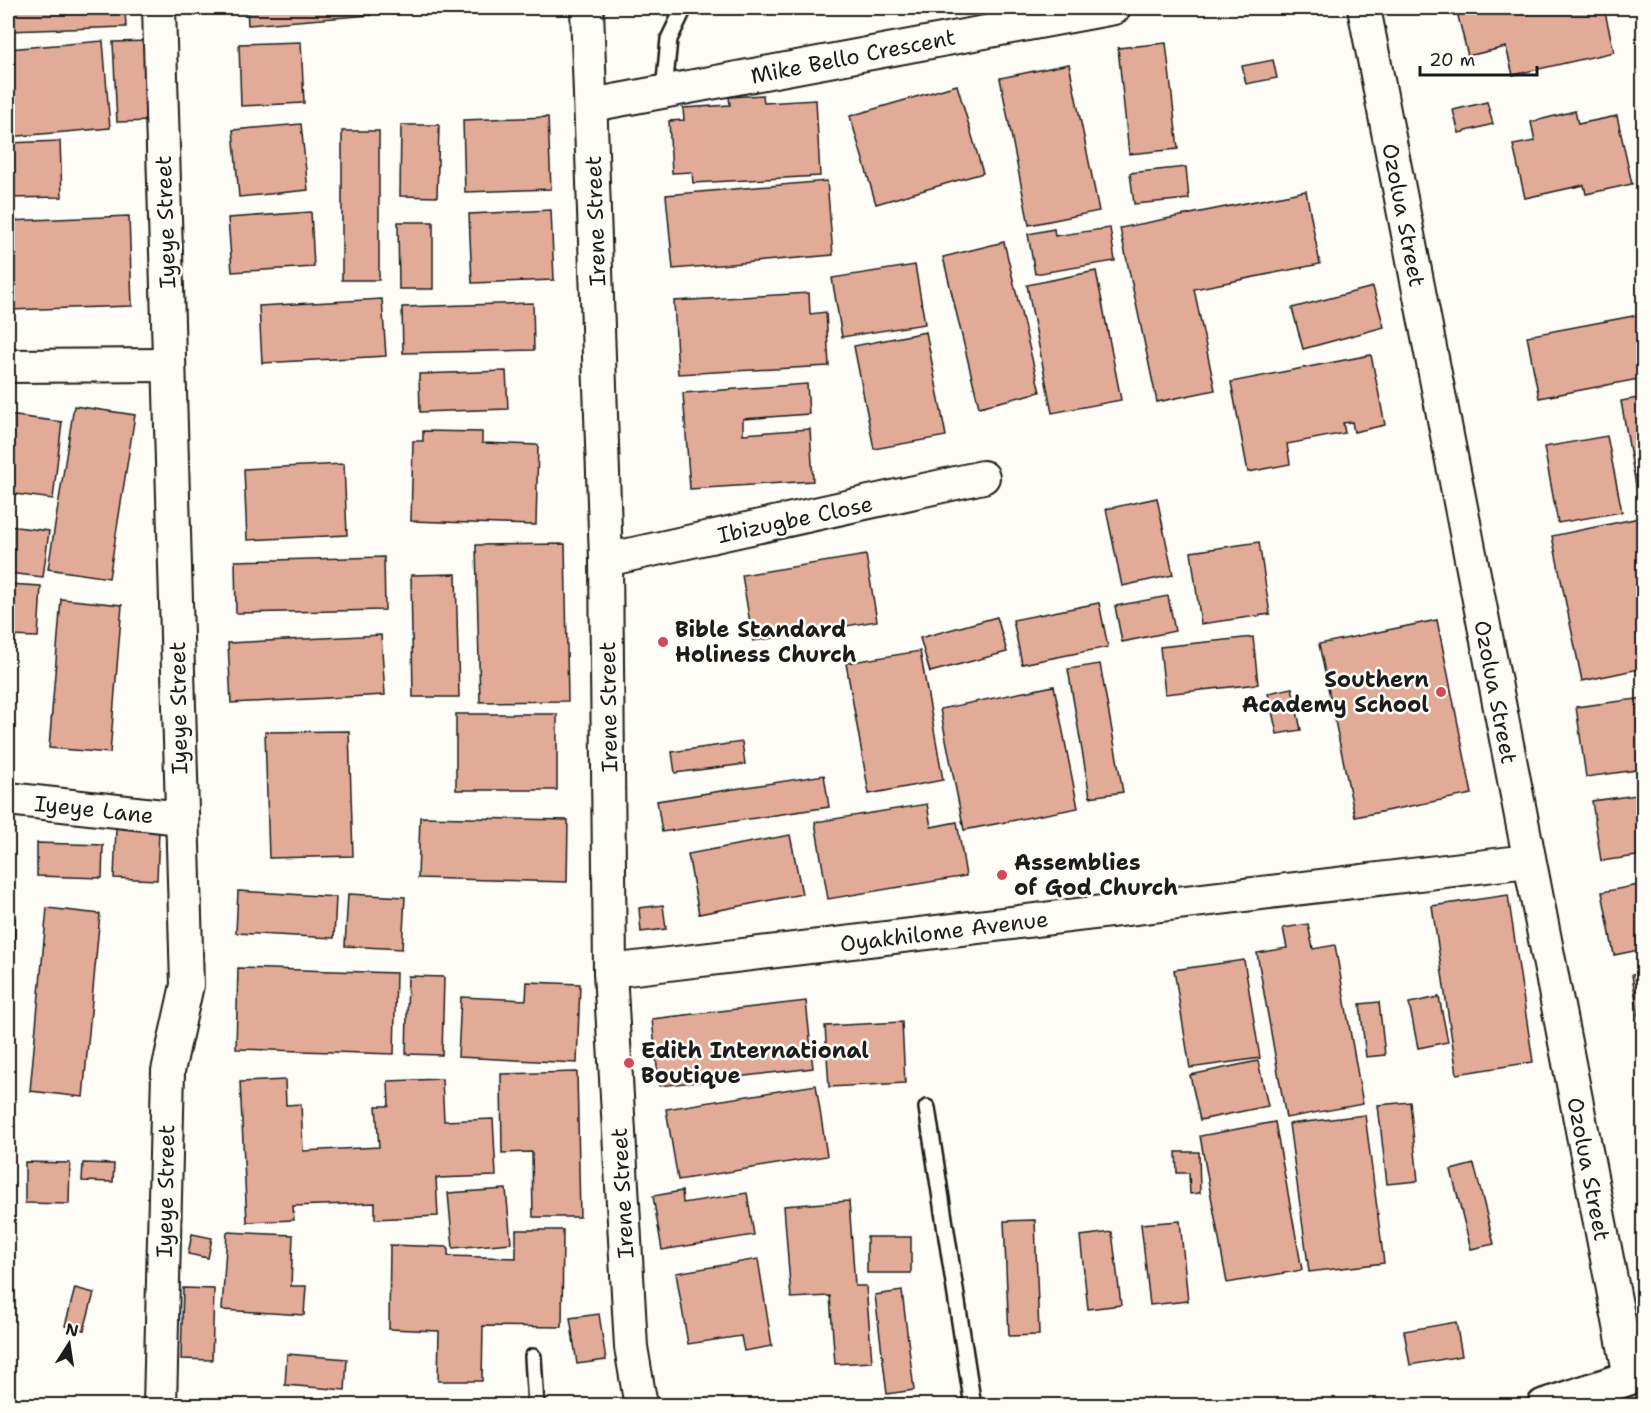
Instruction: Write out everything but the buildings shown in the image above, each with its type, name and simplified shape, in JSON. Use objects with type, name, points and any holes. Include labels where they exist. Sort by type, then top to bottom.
[{"type":"main road","points":[[1544,1406],[1637,1375]]},
{"type":"street","name":"Iyeye Street","points":[[159,8],[187,985],[168,1071],[160,1406]]},
{"type":"street","name":"Irene Street","points":[[587,8],[606,560],[610,971],[631,1347],[641,1406]]},
{"type":"street","name":"Mike Bello Crescent","points":[[592,105],[1114,8]]},
{"type":"street","name":"Ozolua Street","points":[[1364,8],[1528,861],[1637,1375]]},
{"type":"street","points":[[8,366],[169,365]]},
{"type":"street","name":"Ibizugbe Close","points":[[606,560],[984,477]]},
{"type":"street","name":"Iyeye Lane","points":[[8,800],[181,818]]},
{"type":"street","name":"Oyakhilome Avenue","points":[[610,971],[1528,861]]},
{"type":"lane","points":[[664,91],[669,39],[684,8]]},
{"type":"lane","points":[[927,1108],[973,1406]]},
{"type":"lane","points":[[533,1358],[536,1406]]},
{"type":"place","name":"Bible Standard Holiness Church","points":[[663,642]]},
{"type":"place","name":"Southern Academy School","points":[[1441,692]]},
{"type":"place","name":"Assemblies of God Church","points":[[1002,875]]},
{"type":"place","name":"Edith International Boutique","points":[[629,1063]]}]
